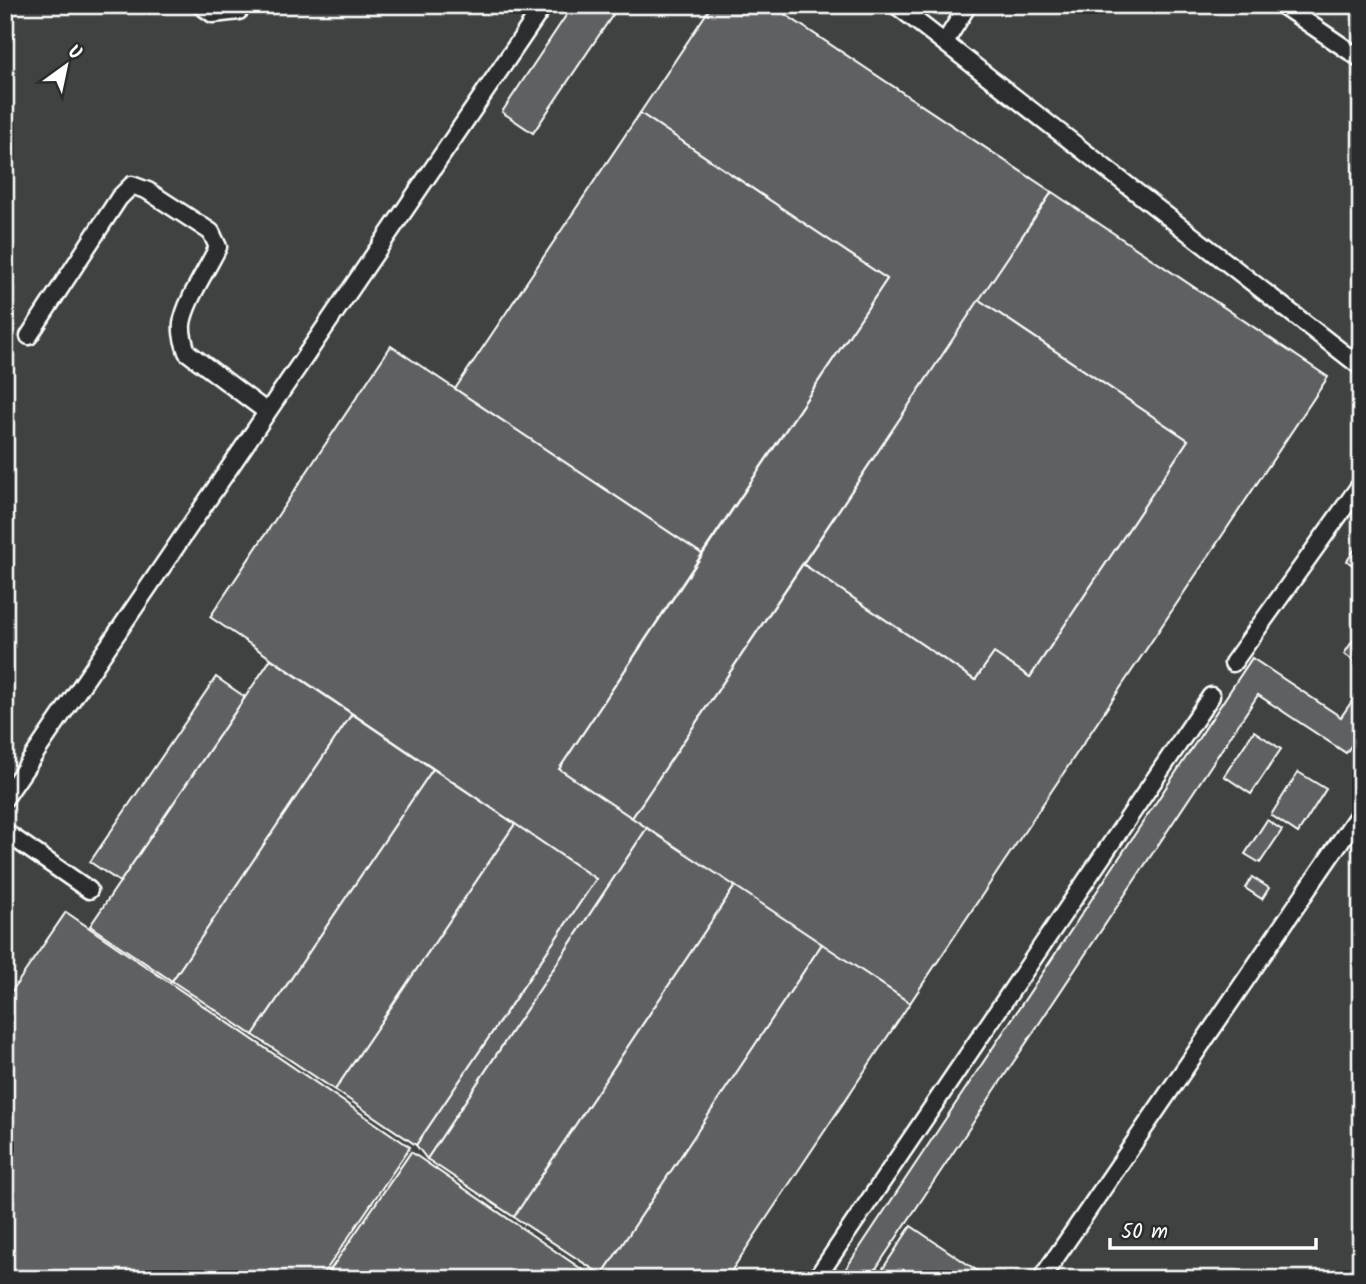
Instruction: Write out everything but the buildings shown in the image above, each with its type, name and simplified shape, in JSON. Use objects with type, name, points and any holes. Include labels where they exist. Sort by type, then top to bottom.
[{"type":"lane","points":[[200,5],[213,14],[239,11],[244,5]]},
{"type":"lane","points":[[5,799],[544,5]]},
{"type":"lane","points":[[896,5],[1361,367]]},
{"type":"lane","points":[[945,42],[968,5]]},
{"type":"lane","points":[[1282,5],[1361,59]]},
{"type":"lane","points":[[29,336],[119,198],[132,186],[148,191],[211,232],[218,247],[186,311],[182,325],[187,352],[267,412]]},
{"type":"lane","points":[[1233,663],[1361,484]]},
{"type":"lane","points":[[816,1279],[1211,696]]},
{"type":"lane","points":[[1041,1279],[1361,811]]},
{"type":"lane","points":[[5,832],[89,890]]},
{"type":"shaded area","points":[[5,5],[1361,5],[1361,1279],[5,1279]]}]
